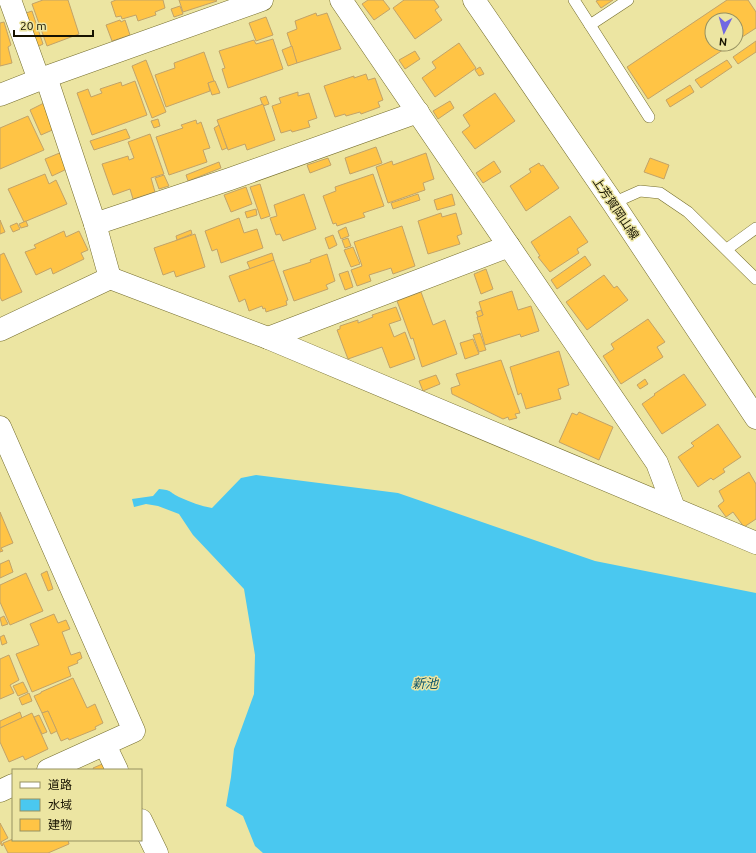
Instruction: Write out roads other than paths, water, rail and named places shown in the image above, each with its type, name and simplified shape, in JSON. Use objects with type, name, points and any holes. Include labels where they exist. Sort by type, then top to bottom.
[{"type":"street","points":[[10,0],[43,78],[95,224],[110,278]]},
{"type":"street","points":[[0,95],[43,78],[262,0]]},
{"type":"street","points":[[341,0],[657,463],[674,508]]},
{"type":"street","name":"上芳賀岡山線","points":[[474,0],[613,203],[756,418]]},
{"type":"street","points":[[95,224],[230,179],[418,112]]},
{"type":"street","points":[[268,338],[509,246]]},
{"type":"street","points":[[0,330],[110,278],[268,338],[756,543]]},
{"type":"street","points":[[0,426],[134,731],[50,769]]},
{"type":"street","points":[[105,745],[117,769]]},
{"type":"street","points":[[0,791],[12,785]]},
{"type":"street","points":[[142,822],[157,853]]},
{"type":"lane","points":[[574,0],[649,117]]},
{"type":"lane","points":[[590,25],[628,0]]},
{"type":"lane","points":[[613,203],[640,191],[660,193],[688,212],[756,279]]},
{"type":"lane","points":[[727,249],[756,228]]},
{"type":"water","name":"新池","points":[[256,475],[398,493],[595,561],[756,593],[756,853],[263,853],[255,846],[243,816],[226,806],[234,749],[254,694],[255,655],[244,589],[193,535],[179,514],[158,506],[146,504],[134,507],[132,499],[153,496],[159,489],[163,489],[191,502],[212,508],[241,478]]}]
